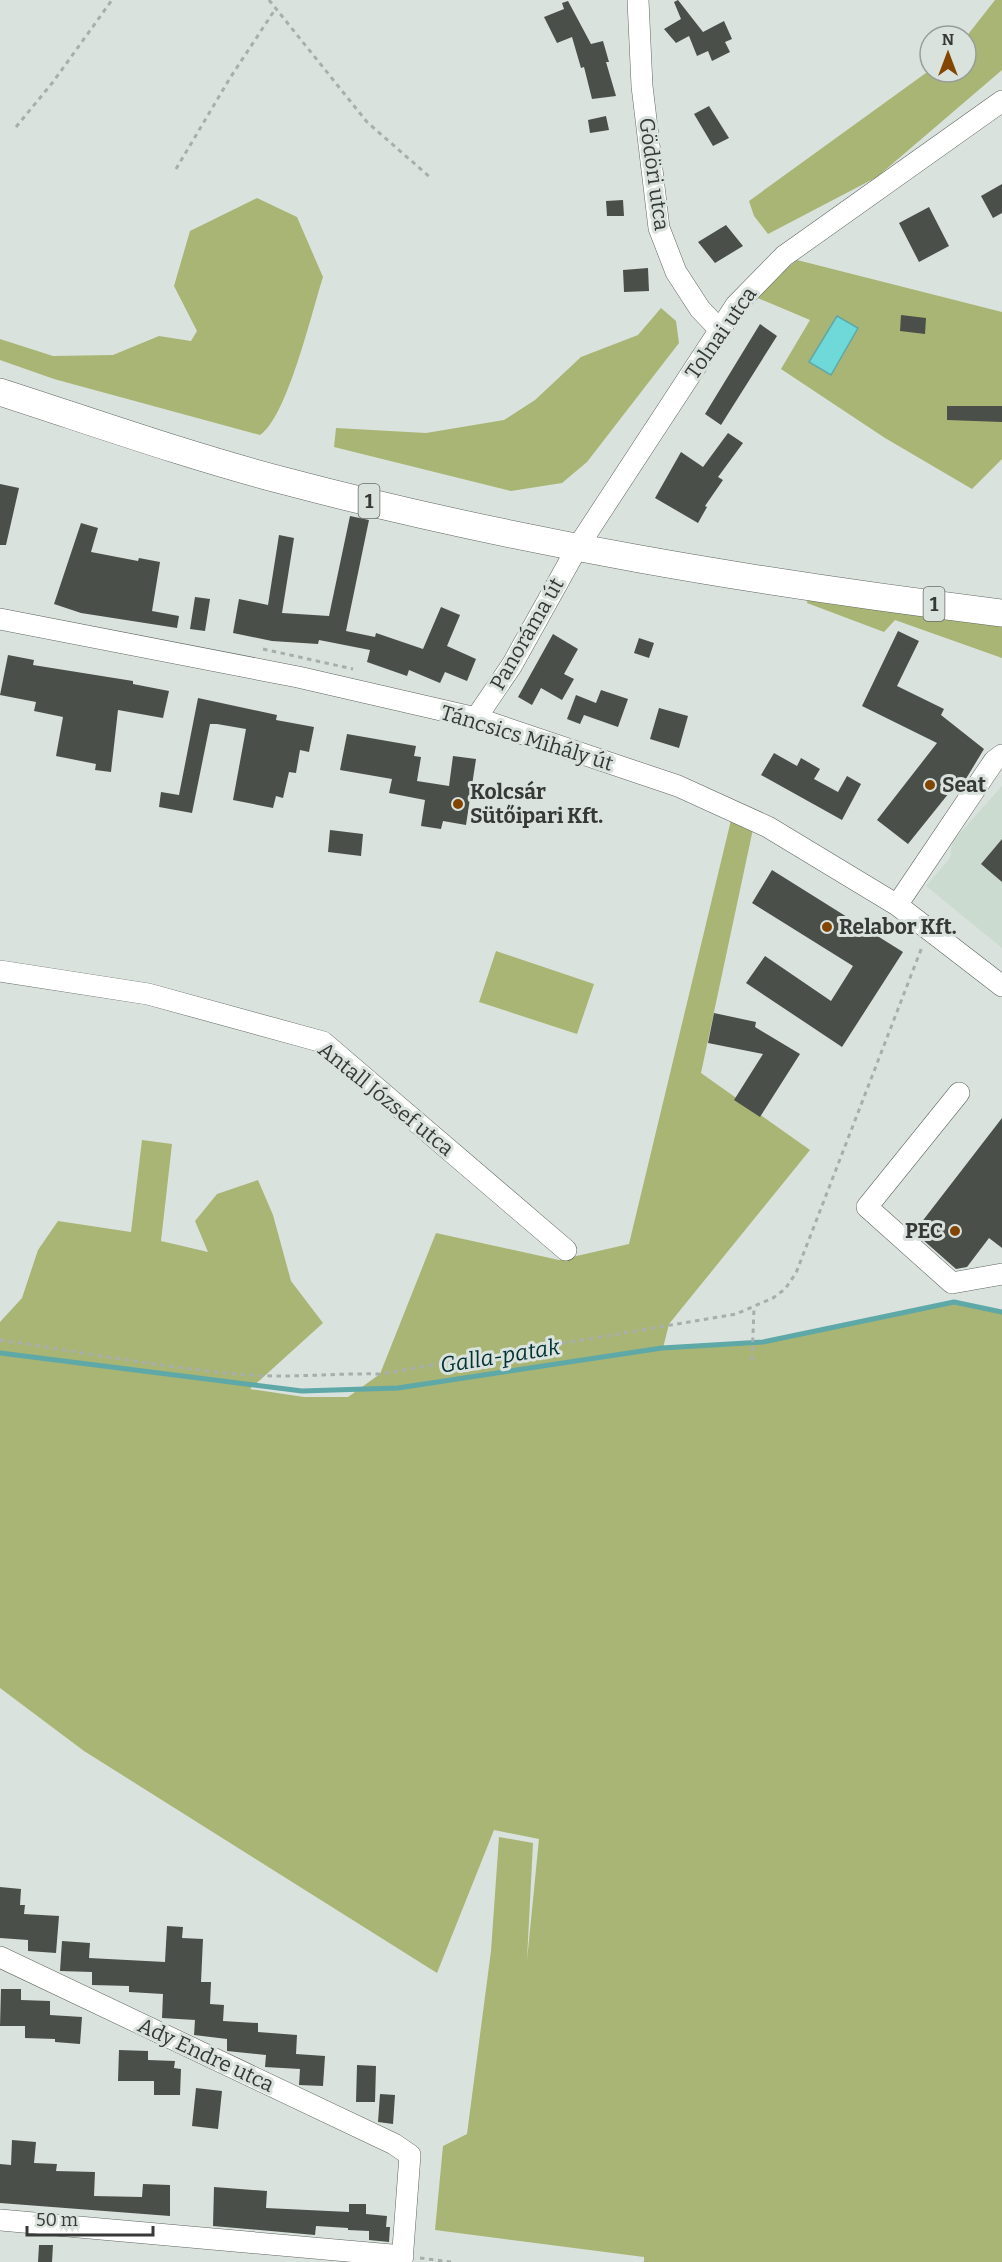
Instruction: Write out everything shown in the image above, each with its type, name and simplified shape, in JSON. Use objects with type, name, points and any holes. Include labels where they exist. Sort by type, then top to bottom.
[{"type":"main road","name":"1","points":[[0,392],[280,480],[432,517],[577,548],[866,596],[1002,613]]},
{"type":"street","name":"Gödöri utca","points":[[638,0],[642,86],[659,228],[676,273],[700,309],[721,331]]},
{"type":"street","name":"Tolnai utca","points":[[577,548],[736,305],[784,256],[1002,101]]},
{"type":"street","name":"Panoráma út","points":[[476,718],[512,665],[577,548]]},
{"type":"street","name":"Táncsics Mihály út","points":[[0,619],[298,677],[476,718],[678,786],[768,826],[897,905],[1002,986]]},
{"type":"street","points":[[897,905],[994,761],[1002,754]]},
{"type":"street","name":"Antall József utca","points":[[0,971],[148,994],[323,1042],[566,1250]]},
{"type":"street","points":[[959,1093],[867,1207],[952,1284],[1002,1274]]},
{"type":"street","name":"Ady Endre utca","points":[[0,1958],[394,2144],[410,2155],[403,2259]]},
{"type":"street","points":[[0,2220],[403,2259]]},
{"type":"path","points":[[16,127],[53,82],[112,0]]},
{"type":"path","points":[[269,0],[368,122],[432,179]]},
{"type":"path","points":[[176,170],[230,78],[276,8]]},
{"type":"path","points":[[0,1340],[250,1375],[309,1377],[338,1373],[380,1374],[701,1321],[754,1308],[785,1289],[796,1273],[929,928]]},
{"type":"path","points":[[752,1360],[754,1308]]},
{"type":"path","points":[[403,2259],[451,2262]]},
{"type":"shaded area","points":[[1002,786],[1002,948],[926,886],[950,858],[952,842]]},
{"type":"green space","points":[[995,0],[1002,0],[1002,70],[877,177],[768,234],[754,216],[749,201],[918,79],[918,84],[978,84],[978,24],[976,24]]},
{"type":"green space","points":[[257,198],[297,217],[323,277],[289,387],[270,425],[260,435],[54,379],[0,360],[0,339],[53,356],[113,355],[159,336],[191,341],[197,331],[174,286],[190,231]]},
{"type":"green space","points":[[797,260],[1002,312],[1002,459],[972,489],[885,438],[781,369],[810,320],[753,296]]},
{"type":"green space","points":[[661,308],[676,321],[679,343],[587,462],[562,483],[511,491],[334,447],[336,428],[426,433],[504,420],[535,400],[581,357],[638,335]]},
{"type":"green space","points":[[809,592],[1002,617],[1002,658],[895,620],[884,632],[807,603]]},
{"type":"green space","points":[[731,820],[753,829],[701,1073],[810,1150],[669,1324],[663,1348],[763,1342],[954,1302],[1002,1312],[1002,2262],[644,2262],[644,2257],[435,2230],[443,2146],[467,2134],[491,1951],[499,1837],[533,1843],[527,1960],[539,1839],[494,1830],[437,1973],[84,1751],[0,1688],[0,1322],[22,1298],[38,1250],[58,1221],[131,1232],[142,1140],[172,1144],[161,1241],[208,1252],[195,1221],[217,1194],[258,1180],[273,1215],[291,1281],[323,1323],[250,1389],[304,1397],[348,1397],[380,1374],[436,1233],[559,1260],[629,1244]]},
{"type":"green space","points":[[496,951],[594,984],[577,1034],[479,1002]]},
{"type":"water","points":[[837,316],[858,328],[831,375],[809,362]]},
{"type":"building","points":[[678,0],[703,32],[724,21],[732,39],[725,42],[730,52],[712,61],[708,51],[697,56],[689,36],[676,43],[664,29],[681,19],[674,2]]},
{"type":"building","points":[[568,1],[591,44],[603,41],[609,62],[606,62],[616,96],[592,99],[584,67],[581,68],[572,37],[557,43],[544,17],[564,9],[562,3]]},
{"type":"building","points":[[709,106],[729,138],[713,146],[694,114]]},
{"type":"building","points":[[606,116],[609,130],[590,133],[588,120]]},
{"type":"building","points":[[1002,184],[1002,213],[993,218],[981,196]]},
{"type":"building","points":[[623,200],[624,216],[607,216],[606,201]]},
{"type":"building","points":[[929,207],[949,246],[919,262],[899,223]]},
{"type":"building","points":[[726,225],[743,246],[715,263],[698,242]]},
{"type":"building","points":[[648,268],[649,291],[624,292],[623,270]]},
{"type":"building","points":[[901,315],[926,318],[925,334],[900,331]]},
{"type":"building","points":[[760,324],[777,336],[721,425],[705,414]]},
{"type":"building","points":[[947,406],[1002,406],[1002,422],[947,420]]},
{"type":"building","points":[[728,433],[743,443],[718,477],[723,480],[705,506],[707,507],[698,523],[655,498],[681,452],[703,467]]},
{"type":"building","points":[[0,484],[19,488],[6,545],[0,545]]},
{"type":"building","points":[[350,516],[369,520],[346,631],[375,637],[376,633],[423,649],[441,607],[460,615],[447,646],[476,659],[467,681],[445,672],[440,683],[409,670],[407,676],[367,662],[370,650],[319,640],[318,644],[272,641],[233,633],[239,599],[268,605],[279,535],[294,538],[282,613],[329,616]]},
{"type":"building","points":[[81,523],[98,528],[91,552],[138,561],[139,558],[160,562],[152,611],[179,616],[177,628],[81,613],[54,604]]},
{"type":"building","points":[[195,597],[210,599],[205,631],[190,629]]},
{"type":"building","points":[[898,631],[919,641],[897,686],[944,709],[941,715],[984,749],[961,787],[957,783],[908,844],[877,820],[937,743],[862,706]]},
{"type":"building","points":[[553,634],[578,649],[564,674],[574,679],[562,700],[541,688],[532,705],[518,697]]},
{"type":"building","points":[[639,638],[654,643],[649,658],[634,653]]},
{"type":"building","points":[[8,655],[34,660],[33,665],[133,681],[133,684],[169,691],[163,718],[118,710],[111,772],[95,770],[96,764],[56,756],[63,717],[34,711],[36,702],[0,695]]},
{"type":"building","points":[[601,690],[628,699],[618,727],[584,715],[580,724],[567,719],[576,695],[596,703]]},
{"type":"building","points":[[198,698],[277,715],[276,720],[314,727],[309,752],[300,750],[296,773],[289,772],[283,798],[276,796],[273,808],[233,800],[246,729],[217,724],[210,724],[192,813],[159,807],[161,792],[179,795]]},
{"type":"building","points":[[659,708],[688,716],[679,748],[650,739]]},
{"type":"building","points":[[347,734],[416,746],[414,756],[421,757],[417,781],[449,786],[453,756],[476,759],[466,825],[443,821],[441,829],[421,826],[425,800],[389,793],[392,779],[340,770]]},
{"type":"building","points":[[774,753],[797,766],[801,758],[820,769],[814,779],[838,792],[847,776],[861,784],[842,820],[761,775]]},
{"type":"building","points":[[330,830],[363,834],[361,856],[328,852]]},
{"type":"building","points":[[1002,839],[1002,882],[981,864]]},
{"type":"building","points":[[772,870],[903,952],[842,1047],[746,983],[765,956],[831,1001],[853,966],[752,903]]},
{"type":"building","points":[[714,1013],[756,1022],[755,1027],[800,1054],[760,1117],[734,1100],[763,1054],[708,1043]]},
{"type":"building","name":"PEC","points":[[1002,1118],[1002,1248],[989,1238],[967,1267],[956,1269],[914,1232]]},
{"type":"building","points":[[0,1887],[21,1889],[20,1905],[25,1905],[24,1914],[59,1916],[56,1953],[28,1951],[28,1940],[0,1938]]},
{"type":"building","points":[[167,1926],[183,1927],[182,1938],[203,1939],[201,1982],[211,1982],[210,2004],[224,2005],[223,2021],[258,2023],[258,2032],[297,2035],[296,2054],[325,2056],[323,2086],[299,2085],[300,2069],[265,2067],[266,2055],[227,2051],[227,2039],[194,2035],[195,2020],[162,2018],[163,1994],[129,1992],[129,1986],[92,1985],[92,1972],[60,1971],[62,1941],[90,1943],[89,1958],[165,1962]]},
{"type":"building","points":[[1,1989],[21,1989],[21,2000],[50,2001],[50,2015],[82,2017],[80,2044],[55,2042],[55,2039],[25,2038],[25,2026],[0,2026]]},
{"type":"building","points":[[119,2050],[148,2051],[148,2060],[175,2061],[174,2068],[181,2069],[180,2095],[154,2095],[154,2081],[118,2081]]},
{"type":"building","points":[[357,2065],[376,2066],[375,2102],[356,2102]]},
{"type":"building","points":[[196,2088],[222,2091],[218,2129],[192,2126]]},
{"type":"building","points":[[380,2094],[395,2095],[393,2124],[378,2122]]},
{"type":"building","points":[[12,2140],[36,2142],[34,2163],[57,2164],[56,2171],[95,2172],[94,2196],[142,2197],[143,2184],[170,2185],[170,2216],[0,2203],[0,2164],[11,2165]]},
{"type":"building","points":[[214,2187],[267,2191],[266,2208],[349,2212],[349,2204],[366,2204],[366,2214],[387,2216],[386,2227],[390,2227],[389,2242],[369,2240],[369,2231],[348,2230],[348,2228],[316,2226],[315,2235],[213,2226]]},
{"type":"building","points":[[39,2245],[53,2245],[52,2262],[38,2262]]},
{"type":"waterway","name":"Galla-patak","points":[[0,1353],[302,1391],[398,1388],[662,1348],[763,1342],[954,1302],[1002,1312]]},
{"type":"place","name":"Seat","points":[[930,785]]},
{"type":"place","name":"Kolcsár Sütőipari Kft.","points":[[458,804]]},
{"type":"place","name":"Relabor Kft.","points":[[827,927]]},
{"type":"place","name":"PEC","points":[[955,1231]]}]
